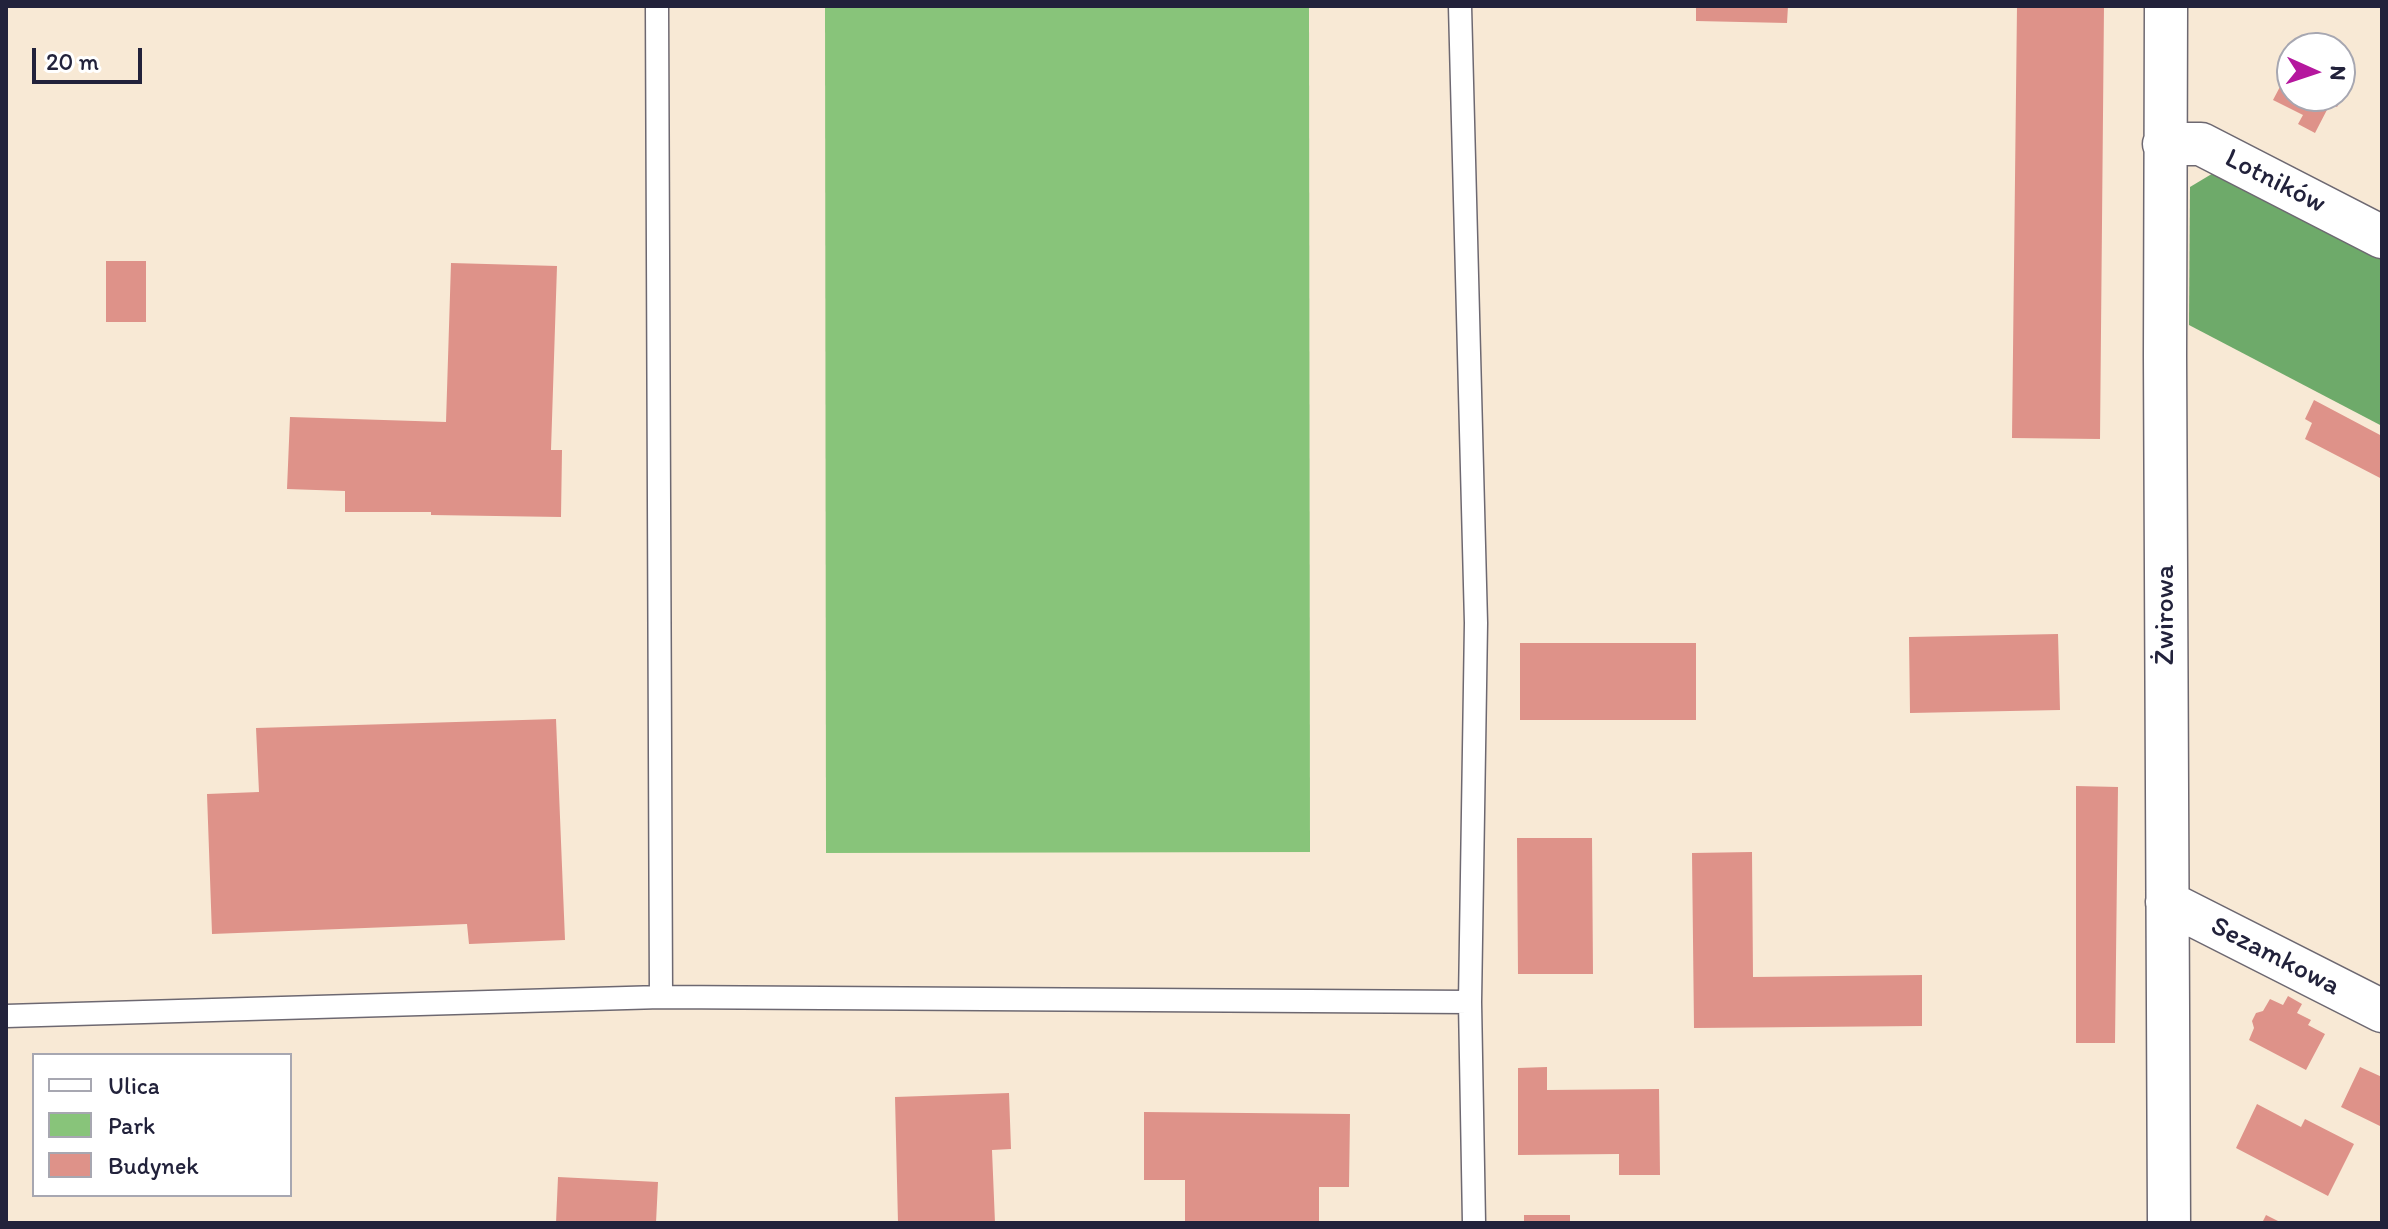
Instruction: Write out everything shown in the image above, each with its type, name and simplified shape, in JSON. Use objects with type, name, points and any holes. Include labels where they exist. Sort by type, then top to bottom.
[{"type":"street","name":"Żwirowa","points":[[2166,6],[2169,1223]]},
{"type":"street","name":"Lotników","points":[[2164,144],[2201,144],[2382,237]]},
{"type":"street","name":"Sezamkowa","points":[[2167,902],[2382,1011]]},
{"type":"lane","points":[[657,6],[661,997]]},
{"type":"lane","points":[[1460,6],[1476,623],[1470,1002],[1474,1223]]},
{"type":"lane","points":[[6,1016],[661,997],[1470,1002]]},
{"type":"green space","points":[[825,6],[1309,6],[1310,852],[826,853]]},
{"type":"green space","points":[[2215,172],[2382,258],[2382,426],[2189,325],[2190,187]]},
{"type":"building","points":[[1696,6],[1788,6],[1787,23],[1696,21]]},
{"type":"building","points":[[2017,6],[2104,6],[2100,439],[2012,438]]},
{"type":"building","points":[[2297,112],[2326,112],[2315,133],[2298,124],[2303,115]]},
{"type":"building","points":[[106,261],[146,261],[146,322],[106,322]]},
{"type":"building","points":[[451,263],[557,266],[551,450],[562,450],[561,517],[345,512],[345,491],[287,489],[290,417],[446,422]]},
{"type":"building","points":[[2314,400],[2382,436],[2382,479],[2305,439],[2312,423],[2305,419]]},
{"type":"building","points":[[2058,634],[2060,710],[1910,713],[1909,637]]},
{"type":"building","points":[[1520,643],[1696,643],[1696,720],[1520,720]]},
{"type":"building","points":[[556,719],[565,940],[469,944],[467,924],[212,934],[207,794],[259,792],[256,728]]},
{"type":"building","points":[[2076,786],[2118,787],[2115,1043],[2076,1043]]},
{"type":"building","points":[[1517,838],[1592,838],[1593,974],[1518,974]]},
{"type":"building","points":[[1752,852],[1753,977],[1922,975],[1922,1026],[1694,1028],[1692,853]]},
{"type":"building","points":[[2288,996],[2302,1004],[2297,1013],[2311,1020],[2308,1025],[2325,1034],[2306,1070],[2249,1040],[2256,1013],[2263,1011],[2270,999],[2283,1005]]},
{"type":"building","points":[[1547,1067],[1547,1090],[1659,1089],[1660,1175],[1619,1175],[1619,1154],[1518,1155],[1518,1068]]},
{"type":"building","points":[[2360,1067],[2382,1077],[2382,1127],[2341,1107]]},
{"type":"building","points":[[1009,1093],[1011,1149],[992,1150],[995,1223],[898,1223],[895,1097]]},
{"type":"building","points":[[2257,1104],[2301,1127],[2305,1119],[2354,1144],[2328,1196],[2236,1148]]},
{"type":"building","points":[[1144,1112],[1350,1114],[1349,1187],[1319,1187],[1319,1223],[1185,1223],[1185,1180],[1144,1180]]},
{"type":"building","points":[[558,1177],[658,1182],[656,1223],[556,1223]]},
{"type":"building","points":[[1524,1215],[1570,1215],[1570,1223],[1524,1223]]},
{"type":"building","points":[[2266,1215],[2282,1223],[2262,1223]]}]
